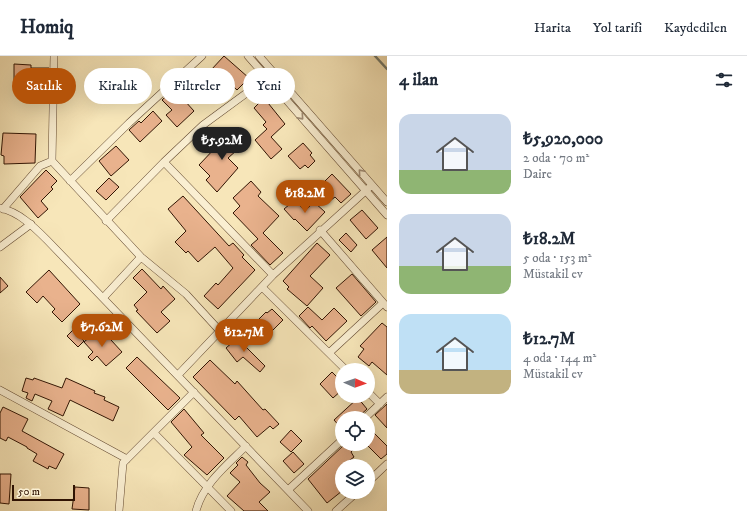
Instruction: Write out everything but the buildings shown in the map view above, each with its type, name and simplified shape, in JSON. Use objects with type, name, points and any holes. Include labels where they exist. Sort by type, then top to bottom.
[{"type":"street","points":[[54,56],[52,161],[141,257],[167,277],[219,330]]},
{"type":"street","points":[[70,181],[129,123],[202,56]]},
{"type":"street","points":[[248,56],[258,68]]},
{"type":"street","points":[[259,56],[387,202]]},
{"type":"street","points":[[106,221],[203,125],[243,96]]},
{"type":"street","points":[[290,104],[387,215]]},
{"type":"street","points":[[52,161],[40,166],[2,208],[31,224],[308,511]]},
{"type":"street","points":[[164,162],[273,275]]},
{"type":"street","points":[[178,375],[219,330],[273,275],[320,230],[372,185]]},
{"type":"street","points":[[0,247],[31,224]]},
{"type":"street","points":[[320,230],[385,305],[329,353]]},
{"type":"street","points":[[103,298],[141,257]]},
{"type":"street","points":[[262,287],[339,363]]},
{"type":"street","points":[[0,390],[127,459]]},
{"type":"street","points":[[119,511],[123,463],[194,392]]},
{"type":"street","points":[[372,411],[387,398]]},
{"type":"street","points":[[375,399],[380,404]]},
{"type":"street","points":[[154,433],[231,511]]},
{"type":"street","points":[[196,511],[201,496],[207,487],[246,446]]},
{"type":"street","points":[[288,490],[335,446]]},
{"type":"street","points":[[375,475],[387,464]]},
{"type":"street","points":[[336,511],[349,499]]},
{"type":"waterway","points":[[375,56],[387,69]]}]
